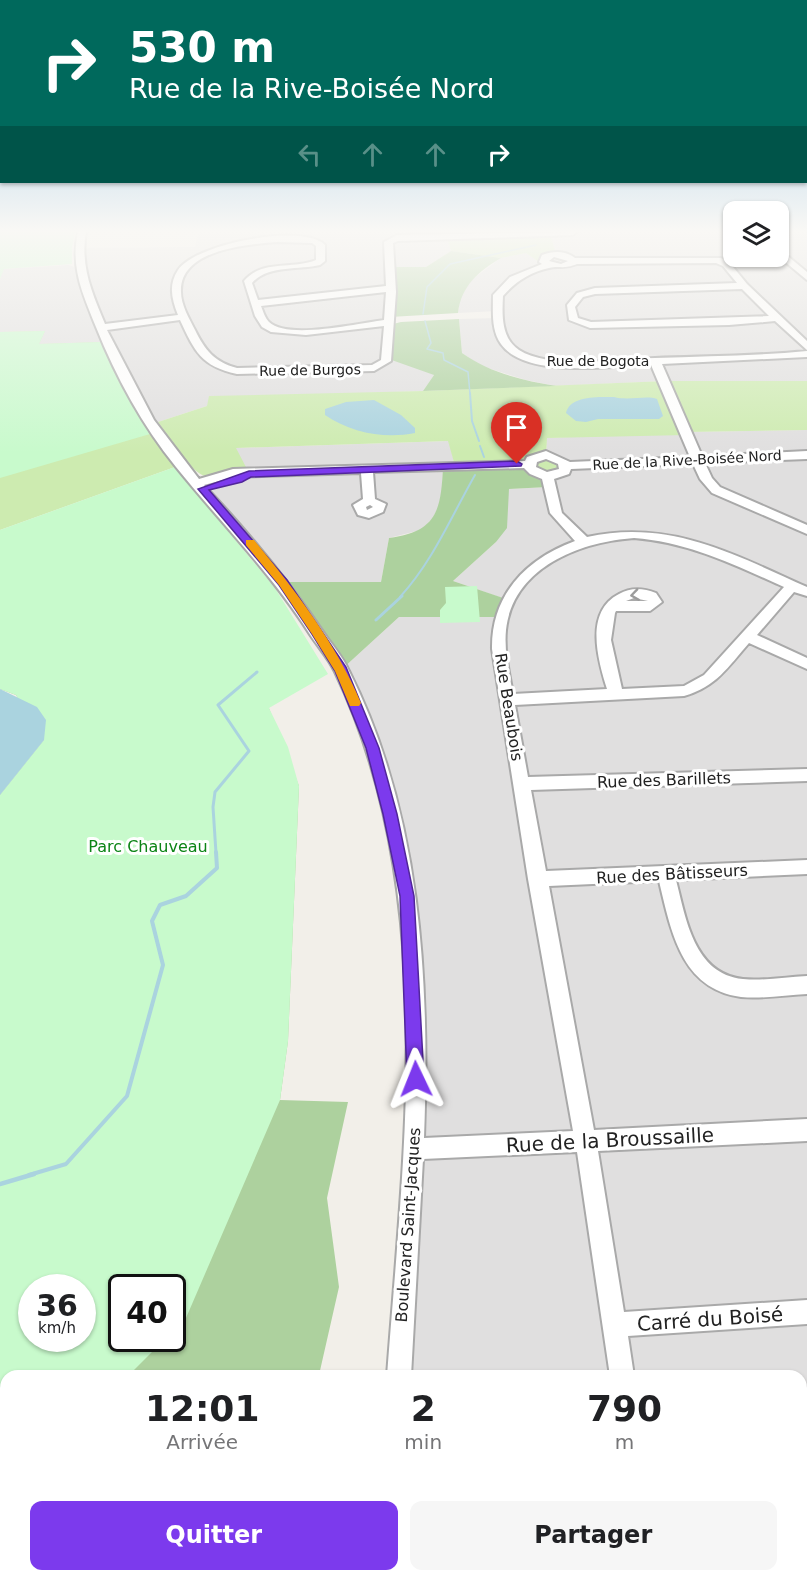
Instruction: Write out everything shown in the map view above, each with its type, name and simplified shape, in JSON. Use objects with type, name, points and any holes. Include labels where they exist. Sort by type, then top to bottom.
[{"type":"street","name":"Boulevard Saint-Jacques","points":[[92,306],[136,399],[168,450],[263,558],[310,622],[341,670],[372,748],[390,814],[407,896],[416,1102],[399,1370]]},
{"type":"street","points":[[101,328],[184,317],[181,306]]},
{"type":"street","points":[[257,306],[265,324],[279,332],[326,330],[388,322]]},
{"type":"street","name":"Rue de Burgos","points":[[184,317],[205,359],[219,367],[237,371],[377,367],[386,361],[388,306]]},
{"type":"street","name":"Rue de Bogota","points":[[498,306],[500,336],[504,345],[525,357],[556,364],[766,358],[807,354]]},
{"type":"street","points":[[571,306],[574,320],[590,325],[729,322],[776,318]]},
{"type":"street","points":[[764,306],[807,347]]},
{"type":"street","points":[[656,361],[706,479],[716,490],[807,530]]},
{"type":"street","points":[[200,486],[239,480],[249,474],[529,464],[536,457],[546,455],[558,458],[567,466],[565,471],[558,476],[548,477],[535,473],[529,464]]},
{"type":"street","name":"Rue de la Rive-Boisée Nord","points":[[567,466],[807,455]]},
{"type":"street","points":[[367,470],[369,501]]},
{"type":"street","points":[[548,477],[552,510],[563,525],[582,540]]},
{"type":"street","name":"Rue Beaubois","points":[[621,1370],[586,1142],[506,700],[498,640],[501,617],[509,600],[530,571],[582,540],[633,534],[658,536],[717,555],[800,589]]},
{"type":"street","points":[[506,700],[684,691],[698,687],[709,679],[747,636],[800,589]]},
{"type":"street","points":[[612,606],[605,624],[604,654],[616,694]]},
{"type":"street","points":[[747,636],[807,664]]},
{"type":"street","name":"Rue des Barillets","points":[[522,784],[807,775]]},
{"type":"street","name":"Rue des Bâtisseurs","points":[[537,879],[807,867]]},
{"type":"street","points":[[666,874],[685,946],[708,979],[741,988],[807,985]]},
{"type":"street","name":"Rue de la Broussaille","points":[[413,1149],[807,1130]]},
{"type":"street","name":"Carré du Boisé","points":[[614,1324],[807,1312]]},
{"type":"shaded area","points":[[0,306],[400,306],[389,322],[434,375],[423,391],[339,394],[207,406],[152,424],[108,343],[38,344],[44,331],[0,332]]},
{"type":"shaded area","points":[[459,306],[807,306],[807,381],[666,381],[556,386],[526,380],[481,366],[462,353],[459,319],[498,318],[497,311],[458,313]]},
{"type":"shaded area","points":[[807,430],[807,1370],[399,1370],[413,987],[390,814],[341,670],[399,617],[501,617],[508,600],[453,581],[496,542],[509,489],[548,487],[546,438]]},
{"type":"shaded area","points":[[449,441],[455,466],[443,467],[442,499],[433,518],[421,530],[389,538],[381,582],[283,582],[203,489],[239,480],[249,475],[235,448]]},
{"type":"green space","points":[[390,306],[459,306],[458,313],[390,317]]},
{"type":"green space","points":[[459,319],[462,353],[484,366],[507,375],[556,386],[423,391],[434,375],[386,358],[389,325],[401,322]]},
{"type":"green space","points":[[45,331],[39,344],[102,342],[129,400],[175,467],[0,530],[0,332]]},
{"type":"green space","points":[[45,331],[39,344],[102,342],[129,400],[150,434],[0,478],[0,332]]},
{"type":"green space","points":[[666,381],[807,381],[807,430],[547,438],[546,455],[564,462],[558,475],[455,466],[448,441],[236,448],[247,469],[205,476],[186,461],[158,422],[207,406],[209,396],[423,391]]},
{"type":"green space","points":[[529,464],[548,477],[548,487],[509,489],[507,528],[496,542],[453,581],[509,600],[501,617],[399,617],[341,670],[283,582],[381,582],[389,538],[405,535],[427,524],[438,507],[443,467]]},
{"type":"green space","name":"Parc Chauveau","points":[[175,467],[275,588],[328,674],[269,708],[288,747],[299,786],[288,1041],[280,1100],[186,1318],[186,1274],[108,1274],[108,1352],[152,1352],[134,1370],[0,1370],[0,795],[44,740],[16,695],[0,689],[0,530]]},
{"type":"green space","points":[[477,586],[480,622],[440,623],[440,610],[446,603],[445,587]]},
{"type":"green space","name":"Parc Chauveau","points":[[0,625],[265,698],[299,786],[288,1041],[280,1100],[348,1102],[327,1198],[339,1287],[320,1370],[0,1370],[0,795],[44,740],[16,695],[0,689]]},
{"type":"water","points":[[614,397],[657,399],[663,416],[659,419],[598,419],[586,422],[576,421],[566,413],[573,403],[579,400]]},
{"type":"water","points":[[374,400],[401,415],[415,428],[415,433],[380,435],[368,433],[346,426],[325,415],[325,409],[346,402]]},
{"type":"water","points":[[0,689],[37,707],[46,720],[44,740],[0,795]]},
{"type":"waterway","points":[[423,314],[424,306]]},
{"type":"waterway","points":[[425,321],[431,343],[427,349],[443,353],[444,360],[468,372],[470,394]]},
{"type":"waterway","points":[[470,393],[472,421],[479,441]]},
{"type":"waterway","points":[[480,446],[484,457]]},
{"type":"waterway","points":[[400,597],[432,554],[475,475]]},
{"type":"waterway","points":[[376,620],[402,596]]},
{"type":"waterway","points":[[216,853],[213,807],[215,792],[249,751],[218,705],[257,672]]},
{"type":"waterway","points":[[29,1175],[66,1164],[127,1096],[163,965],[152,921],[160,905],[186,896],[217,868],[216,852]]},
{"type":"waterway","points":[[0,1184],[34,1174]]},
{"type":"slow traffic","points":[[250,542],[283,582],[341,670],[355,703]]},
{"type":"route","points":[[416,1079],[407,896],[390,814],[372,748],[341,670],[283,582],[203,489],[239,480],[249,474],[517,464]]}]
